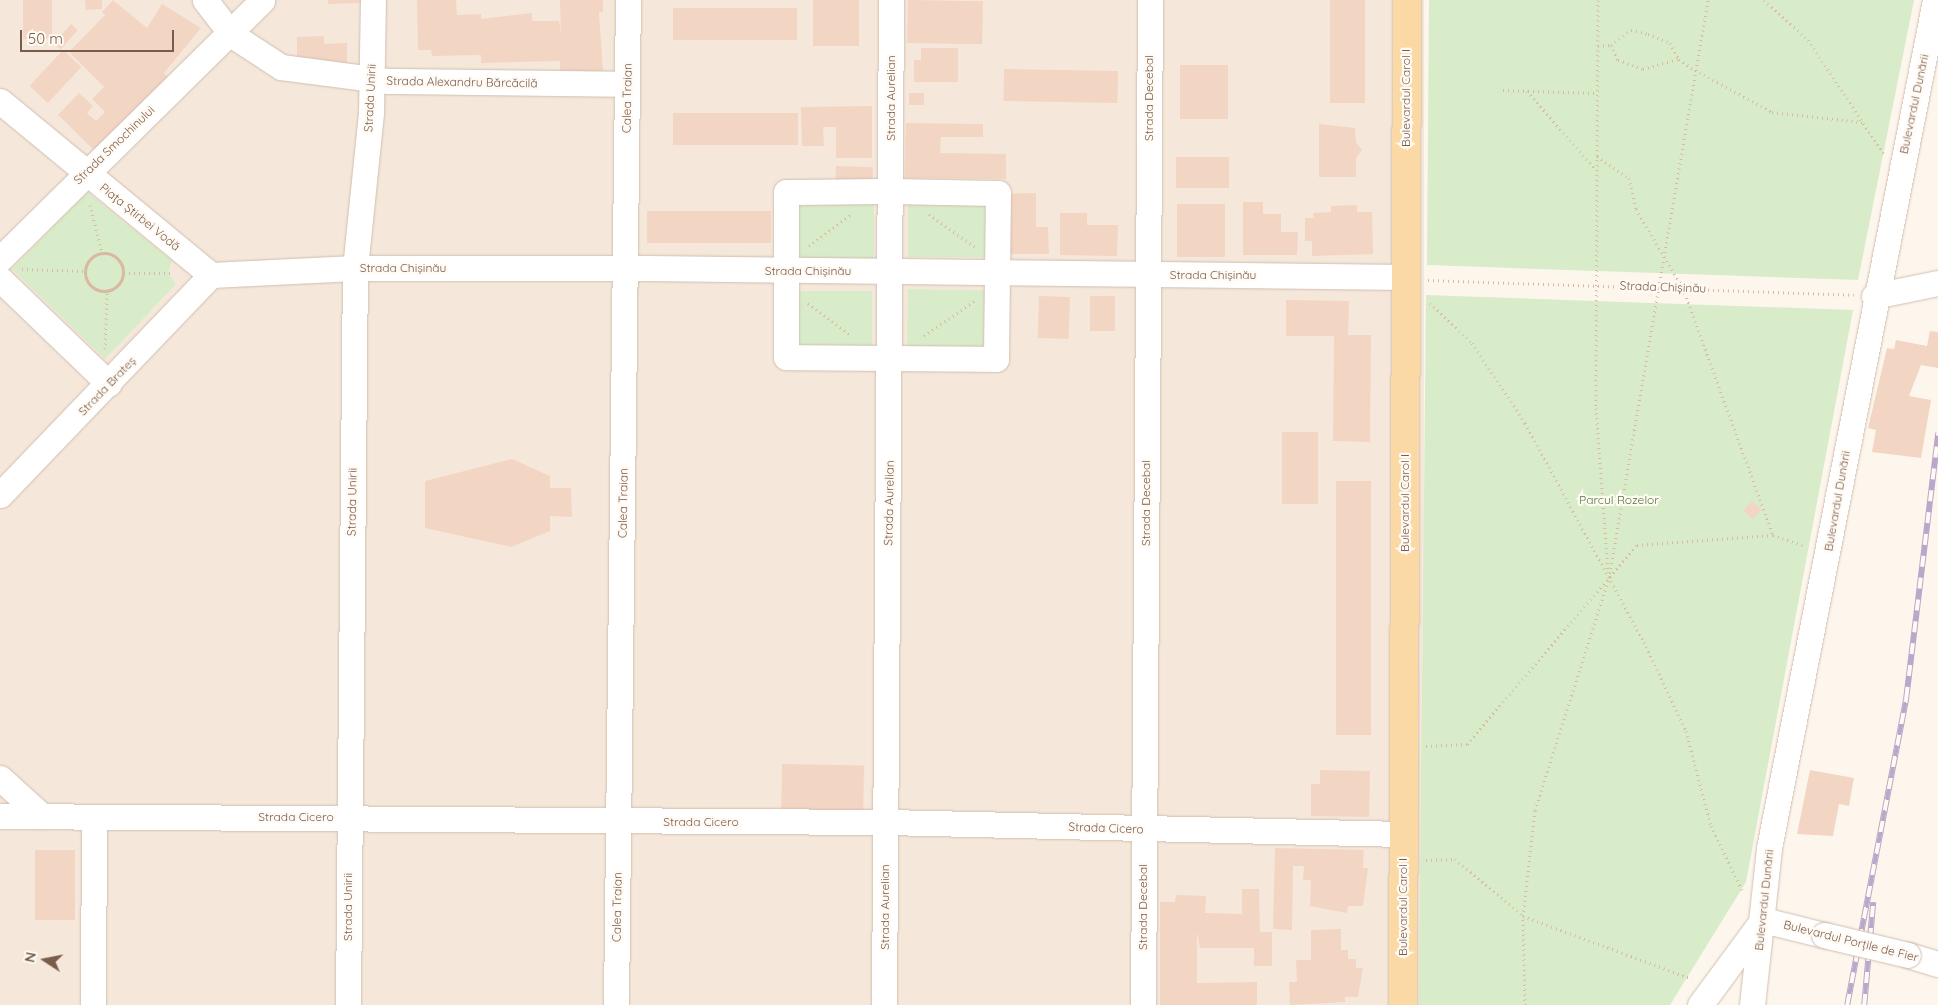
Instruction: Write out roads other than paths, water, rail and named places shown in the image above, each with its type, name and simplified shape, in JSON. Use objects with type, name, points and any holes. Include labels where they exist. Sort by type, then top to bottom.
[{"type":"main road","name":"Bulevardul Carol I","points":[[1403,1005],[1402,834],[1405,746],[1407,0]]},
{"type":"street","name":"Strada Alexandru Bărcăcilă","points":[[205,0],[232,35],[281,66],[372,80],[627,84]]},
{"type":"street","name":"Strada Unirii","points":[[348,1005],[355,268],[372,80],[373,0]]},
{"type":"street","name":"Calea Traian","points":[[616,1005],[628,0]]},
{"type":"street","name":"Strada Aurelian","points":[[884,1005],[891,0]]},
{"type":"street","name":"Strada Decebal","points":[[1143,1005],[1150,0]]},
{"type":"street","name":"Bulevardul Dunării","points":[[1752,1005],[1763,920],[1769,848],[1827,554],[1874,296],[1935,0]]},
{"type":"street","name":"Strada Smochinului","points":[[4,269],[86,172],[232,35],[262,1]]},
{"type":"street","name":"Piața Știrbei Vodă","points":[[0,101],[211,275]]},
{"type":"street","points":[[890,191],[998,193],[996,359],[786,357],[786,192],[890,191]]},
{"type":"street","name":"Strada Chișinău","points":[[211,275],[355,268],[625,269],[787,274],[889,270],[996,274],[1405,278]]},
{"type":"street","points":[[4,269],[109,384]]},
{"type":"street","name":"Strada Brateș","points":[[0,495],[109,384],[211,275]]},
{"type":"street","points":[[1874,296],[1938,283]]},
{"type":"street","points":[[0,778],[42,816]]},
{"type":"street","name":"Strada Cicero","points":[[0,816],[886,822],[1144,830],[1402,834]]},
{"type":"street","points":[[93,1005],[94,817]]},
{"type":"street","points":[[1706,996],[1763,920]]},
{"type":"street","name":"Bulevardul Porțile de Fier","points":[[1763,920],[1938,964]]},
{"type":"railway","points":[[1847,1005],[1906,698],[1938,433]]},
{"type":"railway","points":[[1864,1005],[1873,902]]},
{"type":"park label","name":"Parcul Rozelor","points":[[1619,500]]}]
